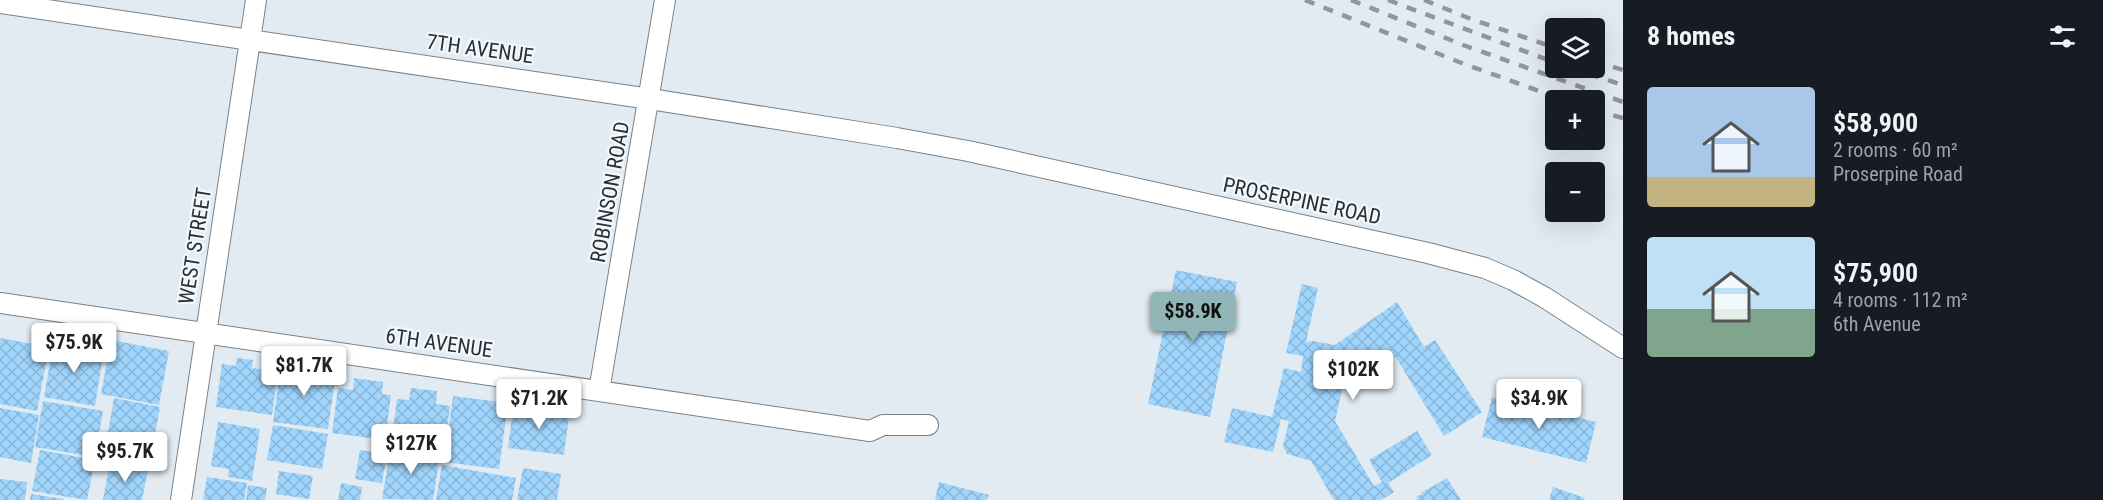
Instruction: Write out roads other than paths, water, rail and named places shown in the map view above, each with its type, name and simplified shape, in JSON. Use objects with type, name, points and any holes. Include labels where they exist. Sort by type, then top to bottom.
[{"type":"street","name":"WEST STREET","points":[[180,500],[256,0]]},
{"type":"street","name":"ROBINSON ROAD","points":[[599,391],[665,0]]},
{"type":"street","name":"7TH AVENUE","points":[[0,3],[650,99],[952,148]]},
{"type":"street","name":"PROSERPINE ROAD","points":[[952,148],[1428,253],[1485,268],[1544,297],[1623,348]]},
{"type":"street","name":"6TH AVENUE","points":[[0,303],[870,431],[883,425],[928,425]]},
{"type":"railway","points":[[1305,0],[1459,62],[1545,93]]},
{"type":"railway","points":[[1351,0],[1463,45],[1623,102]]},
{"type":"railway","points":[[1388,0],[1545,59]]},
{"type":"railway","points":[[1424,0],[1545,44]]},
{"type":"railway","points":[[1605,64],[1623,70]]},
{"type":"railway","points":[[1601,78],[1623,85]]},
{"type":"railway","points":[[1605,113],[1623,118]]}]
